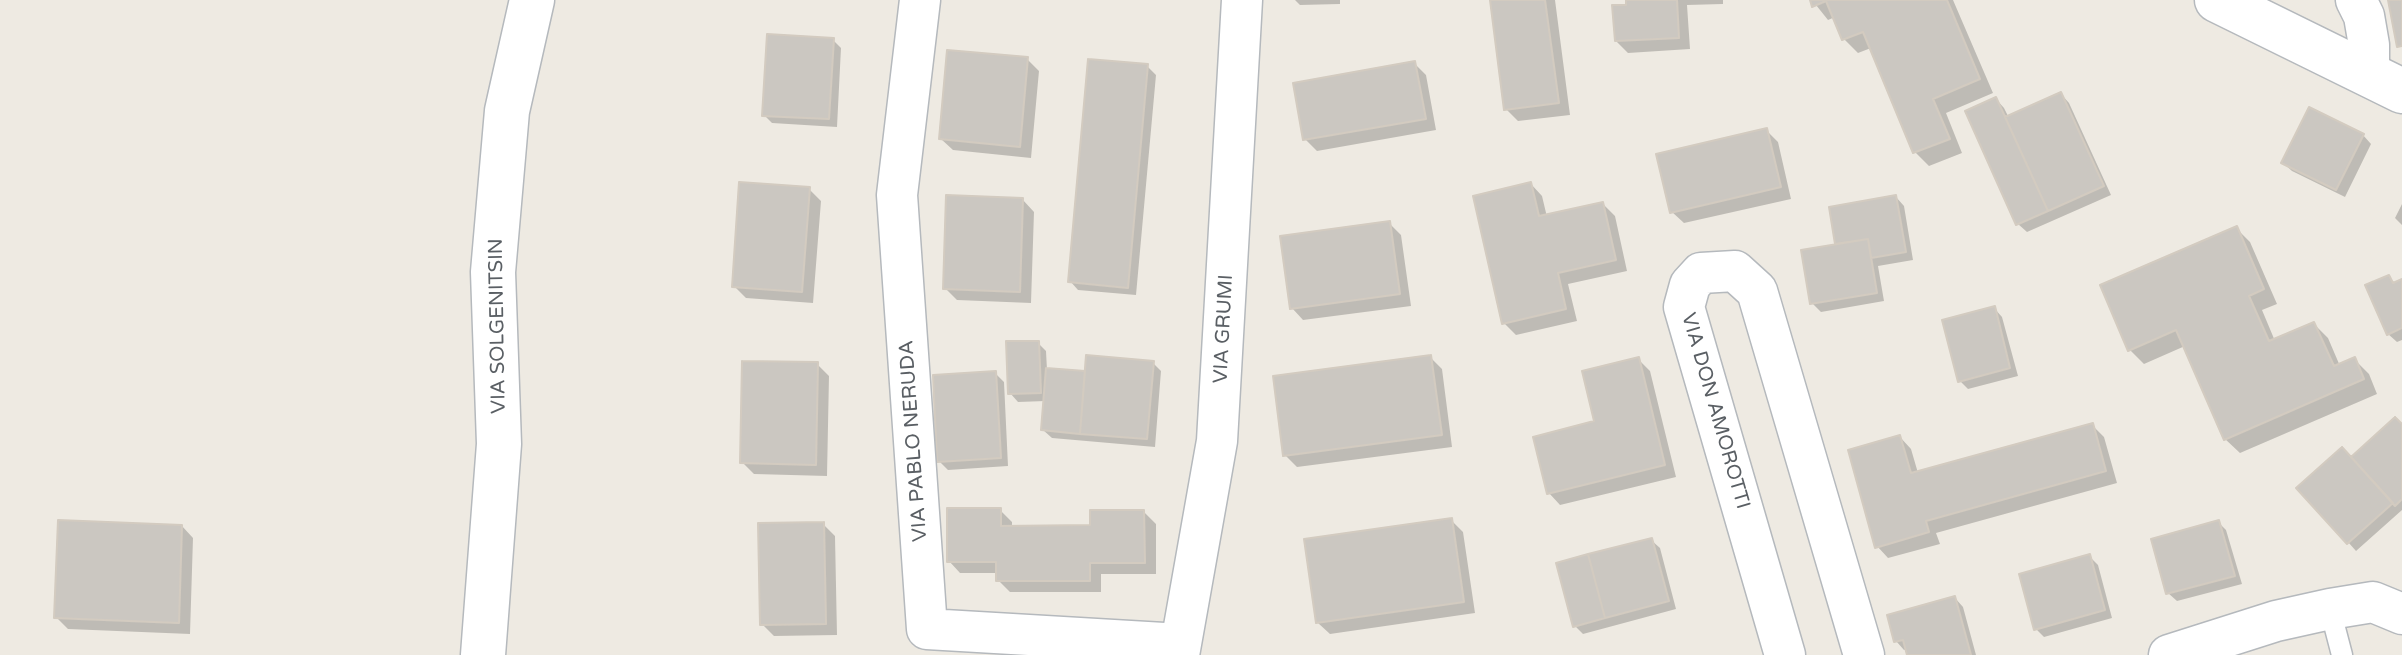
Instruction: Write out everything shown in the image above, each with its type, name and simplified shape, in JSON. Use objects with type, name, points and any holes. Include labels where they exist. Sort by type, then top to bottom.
[{"type":"street","name":"VIA SOLGENITSIN","points":[[483,655],[499,444],[493,272],[507,111],[532,0]]},
{"type":"street","name":"VIA PABLO NERUDA","points":[[920,0],[897,195],[927,629],[1180,649]]},
{"type":"street","name":"VIA GRUMI","points":[[1180,649],[1217,441],[1242,0]]},
{"type":"street","points":[[2217,0],[2385,83]]},
{"type":"street","points":[[2356,0],[2364,16],[2369,45],[2385,83]]},
{"type":"street","name":"VIA DON AMOROTTI","points":[[1785,655],[1684,307],[1690,285],[1701,273],[1735,271],[1757,291],[1864,655]]},
{"type":"street","points":[[2187,652],[2276,621],[2330,609],[2373,602],[2402,614]]},
{"type":"lane","points":[[2330,609],[2342,655]]},
{"type":"building","points":[[1490,0],[1545,0],[1559,103],[1504,110]]},
{"type":"building","points":[[1626,0],[1677,0],[1679,38],[1615,41],[1612,5],[1626,5]]},
{"type":"building","points":[[1810,0],[1947,0],[1980,79],[1933,99],[1950,139],[1913,153],[1863,32],[1842,40],[1826,1],[1812,7]]},
{"type":"building","points":[[2388,0],[2402,0],[2402,46],[2397,47]]},
{"type":"building","points":[[767,34],[834,38],[829,119],[762,116]]},
{"type":"building","points":[[947,50],[1028,57],[1020,147],[939,139]]},
{"type":"building","points":[[1088,59],[1148,64],[1128,288],[1068,282]]},
{"type":"building","points":[[1415,61],[1426,119],[1303,140],[1293,83]]},
{"type":"building","points":[[2061,92],[2104,186],[2048,211],[2005,117]]},
{"type":"building","points":[[1996,97],[2048,211],[2016,225],[1965,111]]},
{"type":"building","points":[[2309,107],[2364,134],[2336,190],[2281,163]]},
{"type":"building","points":[[1767,128],[1781,187],[1670,213],[1656,154]]},
{"type":"building","points":[[739,182],[810,187],[802,292],[732,287]]},
{"type":"building","points":[[1531,182],[1539,216],[1603,202],[1616,260],[1558,273],[1566,309],[1502,324],[1473,196]]},
{"type":"building","points":[[946,195],[1023,198],[1020,292],[943,289]]},
{"type":"building","points":[[1896,195],[1906,252],[1871,258],[1868,239],[1835,244],[1829,207]]},
{"type":"building","points":[[1390,221],[1400,294],[1290,309],[1280,236]]},
{"type":"building","points":[[2237,226],[2264,289],[2249,296],[2269,341],[2314,322],[2334,366],[2355,357],[2364,379],[2224,440],[2176,330],[2128,351],[2100,285]]},
{"type":"building","points":[[1868,239],[1877,293],[1810,304],[1801,250]]},
{"type":"building","points":[[2389,275],[2393,283],[2402,279],[2402,328],[2387,335],[2365,285]]},
{"type":"building","points":[[1995,306],[2010,368],[1958,382],[1942,320]]},
{"type":"building","points":[[1006,341],[1039,341],[1041,393],[1008,394]]},
{"type":"building","points":[[1086,355],[1154,361],[1147,439],[1080,434]]},
{"type":"building","points":[[1431,355],[1442,435],[1283,456],[1273,376]]},
{"type":"building","points":[[1639,357],[1665,465],[1547,494],[1533,437],[1594,421],[1582,371]]},
{"type":"building","points":[[742,361],[818,362],[816,465],[740,463]]},
{"type":"building","points":[[1046,368],[1085,371],[1080,434],[1041,430]]},
{"type":"building","points":[[996,371],[1001,458],[937,462],[933,375]]},
{"type":"building","points":[[2395,417],[2402,424],[2402,499],[2395,506],[2351,457]]},
{"type":"building","points":[[2093,423],[2106,471],[1926,521],[1929,532],[1875,548],[1848,450],[1900,435],[1911,473]]},
{"type":"building","points":[[2342,447],[2393,503],[2347,544],[2296,488]]},
{"type":"building","points":[[947,508],[1001,508],[1001,526],[1090,525],[1090,510],[1144,510],[1145,563],[1090,563],[1090,581],[996,581],[996,562],[947,562]]},
{"type":"building","points":[[1452,518],[1464,602],[1316,623],[1304,539]]},
{"type":"building","points":[[58,520],[182,525],[179,623],[54,618]]},
{"type":"building","points":[[2219,520],[2235,576],[2166,594],[2151,539]]},
{"type":"building","points":[[824,522],[826,624],[760,625],[758,523]]},
{"type":"building","points":[[1652,538],[1669,601],[1605,618],[1588,554]]},
{"type":"building","points":[[1588,554],[1605,618],[1573,627],[1556,563]]},
{"type":"building","points":[[2090,554],[2105,610],[2034,630],[2019,574]]},
{"type":"building","points":[[1955,596],[1971,655],[1907,655],[1903,640],[1894,642],[1887,615]]}]
